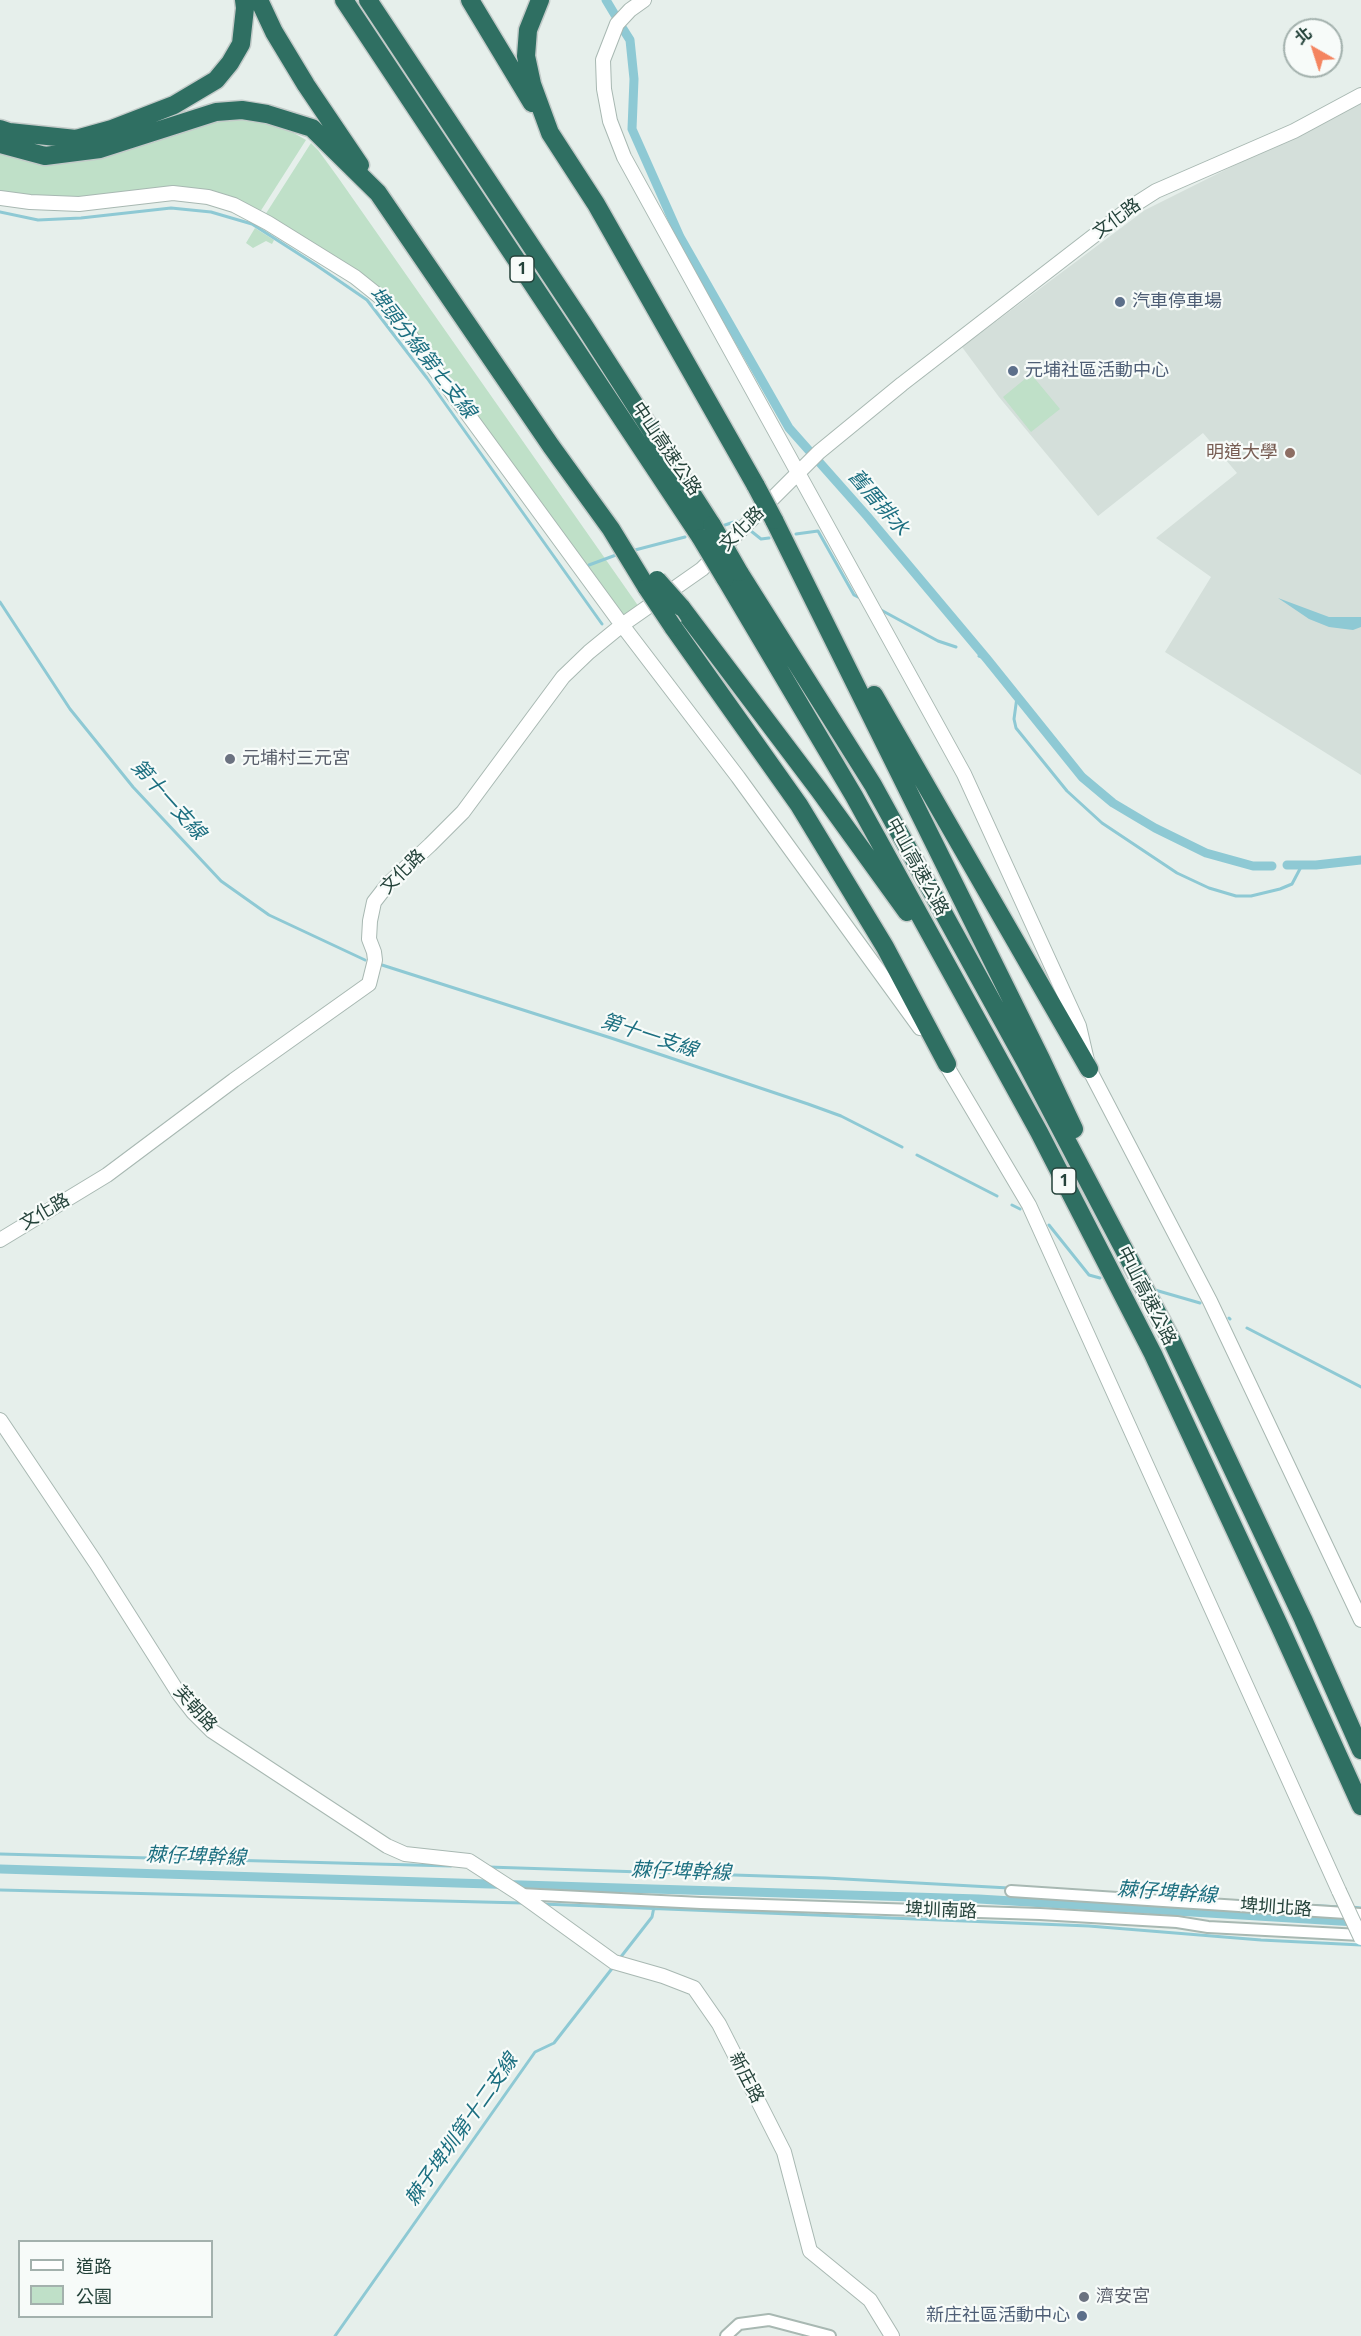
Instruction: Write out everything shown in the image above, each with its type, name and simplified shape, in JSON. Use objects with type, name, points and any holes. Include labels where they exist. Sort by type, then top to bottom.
[{"type":"highway","points":[[0,129],[9,132],[76,139],[112,129],[174,105],[216,80],[230,63],[241,44],[244,0]]},
{"type":"highway","points":[[259,0],[274,32],[306,85],[378,193],[538,427],[652,584],[673,627],[799,805],[885,947],[946,1064]]},
{"type":"highway","name":"中山高速公路","points":[[344,0],[706,532]]},
{"type":"highway","name":"中山高速公路","points":[[368,0],[583,324],[732,575],[854,795],[1039,1132],[1153,1354],[1361,1806]]},
{"type":"highway","points":[[470,0],[550,133],[596,204],[756,486],[803,574],[1041,1059],[1173,1343]]},
{"type":"highway","points":[[540,0],[528,30],[526,56],[532,84],[550,133]]},
{"type":"highway","points":[[0,144],[45,156],[100,149],[216,112],[242,110],[267,114],[312,128],[378,193]]},
{"type":"highway","points":[[803,574],[934,795],[1089,1069]]},
{"type":"highway","name":"中山高速公路","points":[[732,575],[873,785],[1026,1063],[1173,1343],[1303,1619],[1361,1750]]},
{"type":"highway","points":[[652,584],[681,607],[819,790],[935,951],[1039,1132]]},
{"type":"street","points":[[644,0],[630,9],[617,24],[603,60],[604,89],[610,121],[624,157],[801,469],[964,774],[1079,1026],[1089,1069],[1210,1301],[1361,1620]]},
{"type":"street","name":"文化路","points":[[0,1240],[107,1175],[234,1080],[369,984],[375,960],[369,939],[374,902],[388,884],[463,812],[563,677],[622,625],[702,569],[816,455],[910,378],[1131,207],[1156,191],[1294,131],[1361,95]]},
{"type":"street","points":[[0,198],[80,204],[173,193],[208,197],[260,218],[355,277],[380,297],[398,319],[622,625],[738,777],[946,1064],[1029,1205],[1361,1936]]},
{"type":"street","name":"芙朝路","points":[[0,1420],[96,1563],[178,1694],[212,1731],[387,1846],[405,1854],[469,1861],[520,1894]]},
{"type":"street","name":"埤圳北路","points":[[1011,1892],[1361,1914]]},
{"type":"street","name":"埤圳南路","points":[[520,1894],[701,1903],[1040,1914],[1361,1936]]},
{"type":"street","name":"新庄路","points":[[520,1894],[614,1962],[663,1976],[694,1988],[719,2025],[784,2152],[810,2251],[870,2300],[892,2336]]},
{"type":"street","points":[[726,2336],[739,2324],[769,2320],[830,2336]]},
{"type":"shaded area","name":"明道大學","points":[[1361,102],[1361,775],[1165,652],[1211,577],[1156,538],[1237,473],[1203,433],[1098,516],[999,397],[962,347],[1145,210]]},
{"type":"green space","points":[[243,116],[273,121],[306,140],[260,212],[208,194],[78,200],[33,198],[0,192],[0,152],[44,160],[212,119]]},
{"type":"green space","points":[[311,143],[337,176],[639,607],[624,618],[504,457],[422,339],[392,304],[265,215]]},
{"type":"green space","points":[[255,228],[274,240],[272,244],[266,241],[253,248],[246,243]]},
{"type":"green space","points":[[1031,374],[1060,409],[1031,432],[1003,397]]},
{"type":"water","points":[[1278,598],[1329,617],[1361,617],[1361,627],[1353,630],[1329,627],[1309,619]]},
{"type":"waterway","name":"舊厝排水","points":[[606,0],[615,15]]},
{"type":"waterway","name":"舊厝排水","points":[[623,29],[630,40],[634,79],[632,129],[680,237],[789,428],[867,516],[1082,777],[1113,803],[1155,828],[1206,853],[1253,866],[1272,866]]},
{"type":"waterway","name":"埤頭分線第七支線","points":[[0,212],[38,220],[81,218],[171,208],[211,212],[252,224],[316,265],[367,300],[427,378],[602,624]]},
{"type":"waterway","points":[[719,527],[737,521]]},
{"type":"waterway","points":[[751,531],[761,539],[769,538]]},
{"type":"waterway","points":[[796,534],[818,531],[854,595],[858,597]]},
{"type":"waterway","points":[[635,550],[685,537]]},
{"type":"waterway","points":[[589,565],[616,555]]},
{"type":"waterway","name":"第十一支線","points":[[0,602],[70,709],[133,787],[221,881],[269,915],[365,960]]},
{"type":"waterway","points":[[881,610],[938,641],[956,647]]},
{"type":"waterway","name":"舊厝排水","points":[[979,656],[987,659]]},
{"type":"waterway","points":[[1017,697],[1014,719],[1016,728],[1067,791],[1102,823],[1177,873],[1209,888],[1236,896],[1251,896],[1292,884],[1302,865]]},
{"type":"waterway","name":"舊厝排水","points":[[1287,865],[1316,865],[1361,860]]},
{"type":"waterway","name":"第十一支線","points":[[382,965],[808,1104],[841,1116],[902,1147]]},
{"type":"waterway","name":"第十一支線","points":[[917,1155],[997,1196]]},
{"type":"waterway","name":"第十一支線","points":[[1012,1205],[1020,1209]]},
{"type":"waterway","name":"第十一支線","points":[[1049,1225],[1089,1275],[1100,1278]]},
{"type":"waterway","name":"第十一支線","points":[[1155,1290],[1200,1303]]},
{"type":"waterway","name":"第十一支線","points":[[1247,1328],[1361,1387]]},
{"type":"waterway","points":[[0,1854],[451,1866]]},
{"type":"waterway","points":[[488,1867],[826,1878],[1009,1888]]},
{"type":"waterway","name":"棘仔埤幹線","points":[[0,1869],[979,1899],[1356,1922]]},
{"type":"waterway","points":[[0,1890],[523,1903]]},
{"type":"waterway","points":[[542,1904],[1089,1926],[1261,1940],[1361,1945]]},
{"type":"waterway","points":[[1282,1904],[1341,1907]]},
{"type":"waterway","name":"棘子埤圳第十二支線","points":[[620,1958],[652,1917],[654,1907]]},
{"type":"waterway","points":[[1351,1907],[1361,1908]]},
{"type":"waterway","name":"棘子埤圳第十二支線","points":[[335,2336],[535,2052],[554,2043],[614,1966]]},
{"type":"place","name":"汽車停車場","points":[[1120,302]]},
{"type":"place","name":"元埔社區活動中心","points":[[1013,371]]},
{"type":"place","name":"明道大學","points":[[1290,453]]},
{"type":"place","name":"元埔村三元宮","points":[[230,759]]},
{"type":"place","name":"濟安宮","points":[[1084,2297]]},
{"type":"place","name":"新庄社區活動中心","points":[[1082,2316]]}]
